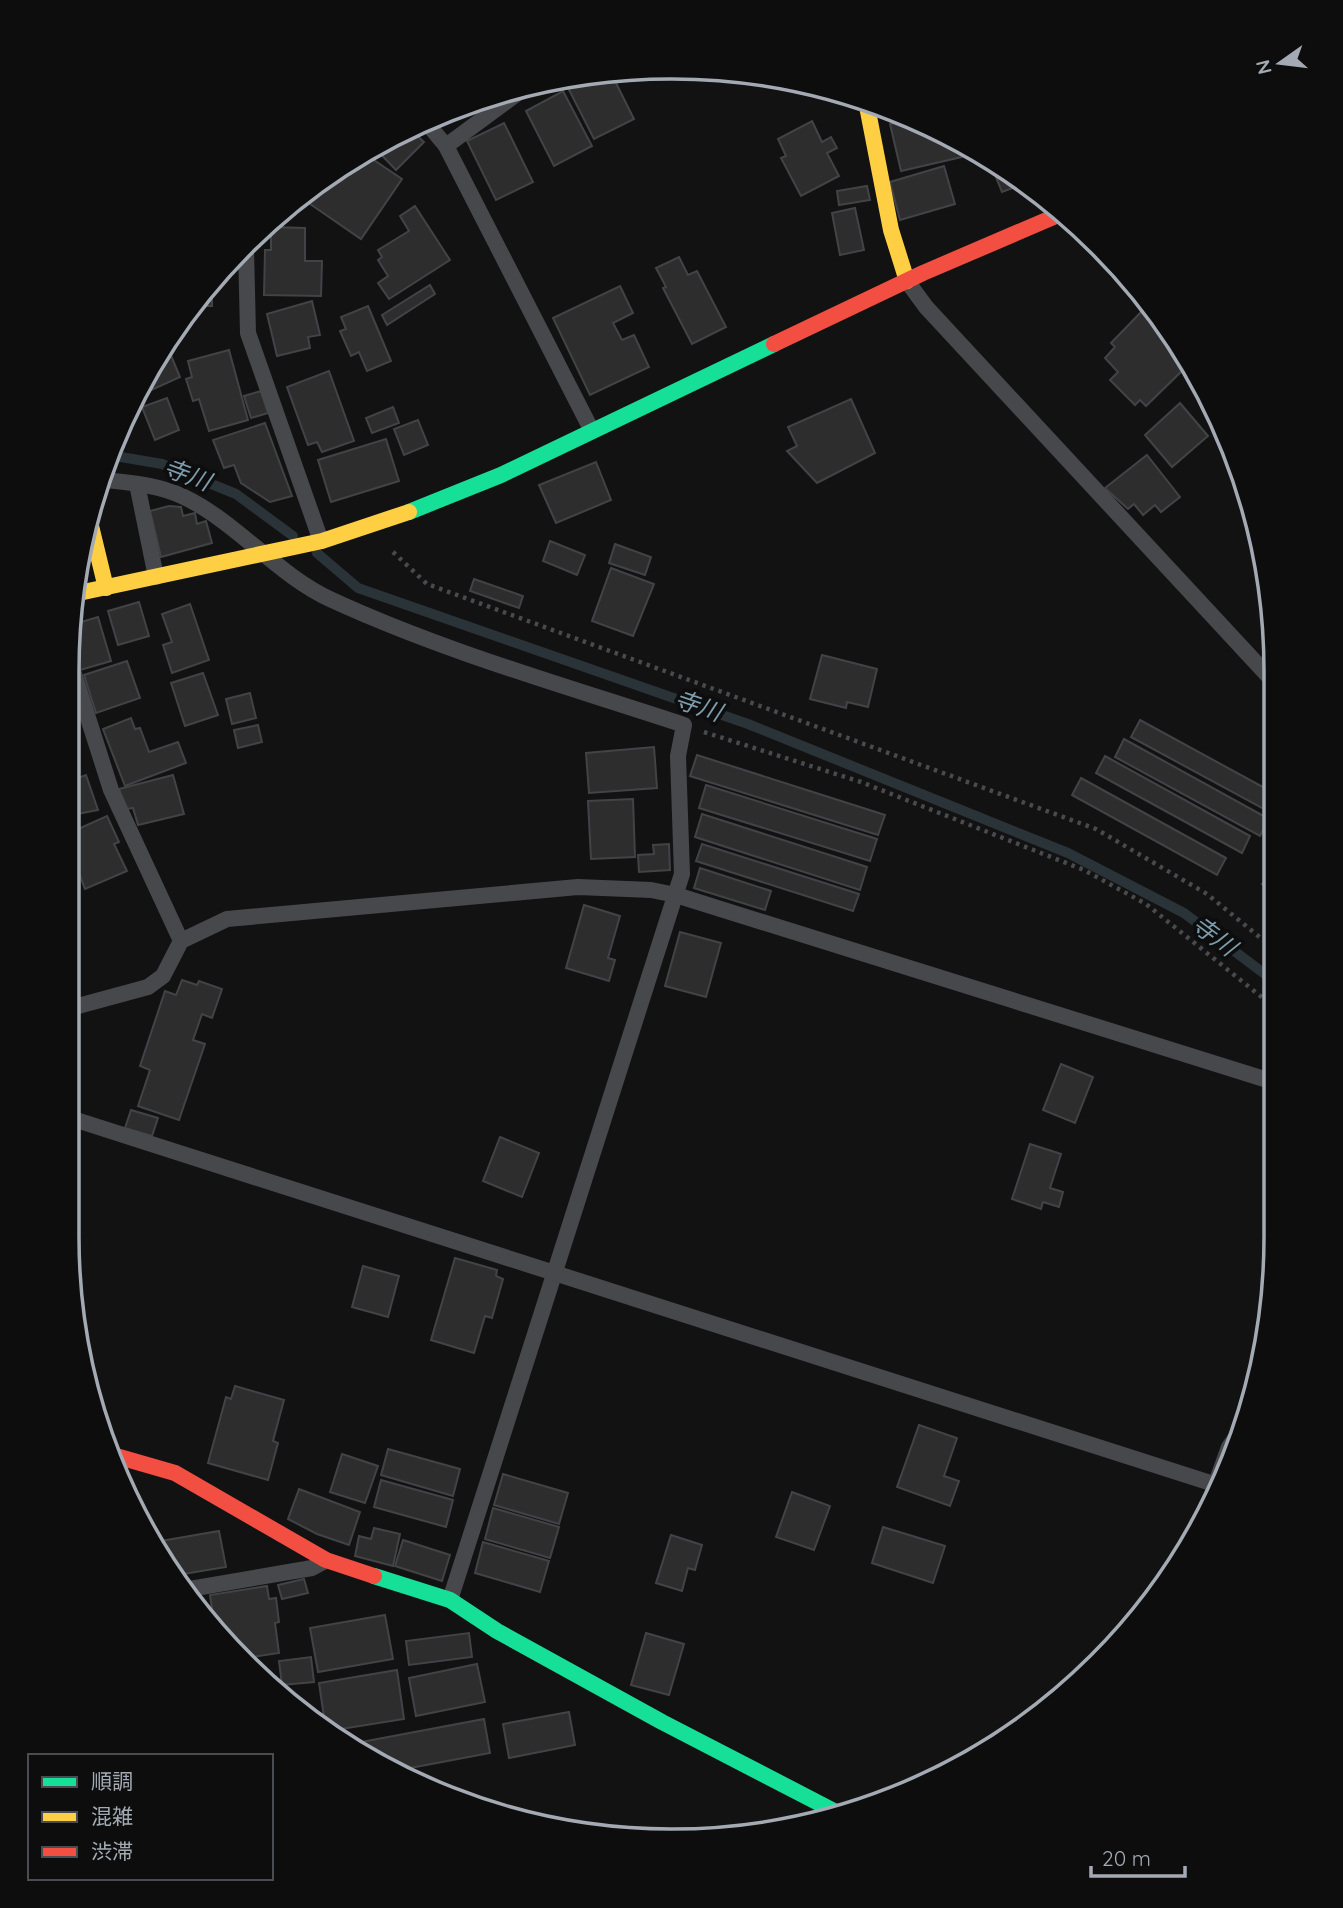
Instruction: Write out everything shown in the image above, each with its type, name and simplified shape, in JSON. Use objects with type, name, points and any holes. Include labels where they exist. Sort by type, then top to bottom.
[{"type":"street","points":[[868,112],[891,230],[907,282]]},
{"type":"street","points":[[84,592],[270,553],[378,524],[502,475],[907,282],[1052,218]]},
{"type":"street","points":[[94,539],[106,588]]},
{"type":"street","points":[[122,1458],[175,1472],[326,1560],[450,1600],[497,1631],[662,1722],[828,1808]]},
{"type":"lane","points":[[446,146],[504,103]]},
{"type":"lane","points":[[432,130],[446,146],[592,431]]},
{"type":"lane","points":[[247,257],[248,333],[321,541]]},
{"type":"lane","points":[[907,282],[926,307],[1264,671]]},
{"type":"lane","points":[[110,481],[137,484],[183,497],[270,553],[311,590],[345,606],[465,653],[684,725],[678,756],[682,874],[450,1600]]},
{"type":"lane","points":[[137,484],[156,579]]},
{"type":"lane","points":[[79,690],[111,790],[181,941]]},
{"type":"lane","points":[[79,1006],[148,987],[163,976],[181,941],[227,919],[578,887],[651,890],[676,895],[1264,1079]]},
{"type":"lane","points":[[79,1122],[1210,1483]]},
{"type":"lane","points":[[195,1588],[312,1568],[326,1560]]},
{"type":"path","points":[[378,524],[392,552],[427,584],[1096,829],[1207,894],[1264,941]]},
{"type":"path","points":[[684,725],[861,782],[1084,870],[1146,904],[1264,999]]},
{"type":"building","points":[[615,82],[634,119],[594,139],[568,88]]},
{"type":"building","points":[[563,91],[592,146],[554,166],[526,111]]},
{"type":"building","points":[[812,121],[822,142],[831,137],[837,148],[827,153],[839,176],[801,196],[781,158],[786,156],[778,139]]},
{"type":"building","points":[[504,123],[533,182],[496,200],[467,141]]},
{"type":"building","points":[[895,123],[934,140],[962,157],[901,171],[890,124]]},
{"type":"building","points":[[418,136],[424,142],[396,170],[381,155]]},
{"type":"building","points":[[373,159],[402,179],[361,239],[309,203]]},
{"type":"building","points":[[944,166],[955,204],[900,220],[890,182]]},
{"type":"building","points":[[995,175],[1013,188],[1002,192]]},
{"type":"building","points":[[867,186],[870,200],[839,205],[837,191]]},
{"type":"building","points":[[415,206],[450,260],[389,299],[378,283],[388,276],[378,260],[382,257],[378,250],[409,231],[400,216]]},
{"type":"building","points":[[855,208],[864,250],[840,255],[832,213]]},
{"type":"building","points":[[280,227],[305,228],[305,261],[322,261],[321,296],[264,295],[265,250],[271,250],[271,235]]},
{"type":"building","points":[[679,257],[688,275],[697,271],[726,327],[692,344],[663,288],[666,287],[656,268]]},
{"type":"building","points":[[430,285],[435,294],[387,325],[382,315]]},
{"type":"building","points":[[620,286],[633,313],[613,323],[622,340],[634,335],[649,367],[590,395],[553,318]]},
{"type":"building","points":[[312,301],[320,335],[308,337],[310,348],[277,356],[267,314]]},
{"type":"building","points":[[368,306],[391,361],[367,371],[359,352],[351,356],[340,331],[346,329],[341,317]]},
{"type":"building","points":[[1142,311],[1182,371],[1146,406],[1140,400],[1135,405],[1110,380],[1118,372],[1105,358],[1115,347],[1111,343]]},
{"type":"building","points":[[229,350],[248,420],[209,431],[199,399],[193,401],[186,379],[192,377],[188,361]]},
{"type":"building","points":[[171,355],[180,377],[150,391]]},
{"type":"building","points":[[329,371],[354,441],[322,452],[317,442],[308,445],[287,387]]},
{"type":"building","points":[[261,391],[268,413],[251,418],[244,396]]},
{"type":"building","points":[[167,398],[179,430],[155,440],[142,407]]},
{"type":"building","points":[[851,399],[875,453],[817,483],[787,451],[797,446],[788,427]]},
{"type":"building","points":[[1180,403],[1208,436],[1172,467],[1145,435]]},
{"type":"building","points":[[393,407],[399,423],[372,433],[366,418]]},
{"type":"building","points":[[418,420],[428,445],[404,455],[394,429]]},
{"type":"building","points":[[265,423],[292,496],[270,502],[241,483],[234,465],[224,468],[213,440]]},
{"type":"building","points":[[386,439],[399,481],[331,502],[318,460]]},
{"type":"building","points":[[1147,455],[1180,497],[1161,512],[1155,505],[1143,515],[1134,504],[1128,509],[1105,488]]},
{"type":"building","points":[[596,462],[611,500],[556,523],[539,485]]},
{"type":"building","points":[[169,506],[181,507],[183,516],[195,513],[197,524],[206,521],[212,543],[161,557],[150,511]]},
{"type":"building","points":[[550,541],[585,555],[577,575],[543,561]]},
{"type":"building","points":[[615,544],[651,557],[645,575],[609,563]]},
{"type":"building","points":[[611,568],[654,584],[633,636],[592,621]]},
{"type":"building","points":[[474,579],[523,596],[519,608],[470,591]]},
{"type":"building","points":[[139,602],[149,636],[118,645],[108,611]]},
{"type":"building","points":[[190,604],[209,660],[172,673],[163,645],[172,642],[162,614]]},
{"type":"building","points":[[98,617],[111,661],[80,670],[81,622]]},
{"type":"building","points":[[822,655],[877,669],[868,707],[847,702],[846,708],[810,699]]},
{"type":"building","points":[[127,661],[140,698],[96,713],[84,675]]},
{"type":"building","points":[[203,673],[218,715],[185,726],[171,683]]},
{"type":"building","points":[[250,693],[256,718],[232,724],[226,699]]},
{"type":"building","points":[[131,718],[135,729],[140,728],[149,752],[178,742],[186,763],[125,786],[103,729]]},
{"type":"building","points":[[1140,720],[1264,788],[1264,809],[1131,737]]},
{"type":"building","points":[[258,725],[262,742],[238,748],[234,730]]},
{"type":"building","points":[[1124,739],[1264,816],[1264,828],[1260,836],[1115,757]]},
{"type":"building","points":[[654,747],[657,788],[589,793],[586,753]]},
{"type":"building","points":[[697,755],[885,815],[878,835],[690,776]]},
{"type":"building","points":[[1105,756],[1250,836],[1242,853],[1096,773]]},
{"type":"building","points":[[86,775],[98,810],[79,814],[79,778]]},
{"type":"building","points":[[173,775],[184,814],[138,825],[133,808],[127,809],[119,789]]},
{"type":"building","points":[[1081,778],[1226,858],[1217,875],[1072,795]]},
{"type":"building","points":[[706,785],[877,839],[870,861],[699,808]]},
{"type":"building","points":[[633,799],[635,857],[591,859],[588,801]]},
{"type":"building","points":[[702,814],[867,867],[860,890],[695,837]]},
{"type":"building","points":[[107,816],[119,842],[114,844],[127,871],[85,889],[79,873],[79,829]]},
{"type":"building","points":[[669,844],[670,870],[639,872],[638,855],[654,854],[653,845]]},
{"type":"building","points":[[702,844],[859,894],[853,911],[696,861]]},
{"type":"building","points":[[700,868],[771,891],[765,910],[694,888]]},
{"type":"building","points":[[584,905],[620,916],[608,958],[615,960],[609,981],[566,968]]},
{"type":"building","points":[[680,932],[721,943],[706,997],[665,986]]},
{"type":"building","points":[[182,980],[197,985],[199,981],[222,989],[212,1018],[202,1014],[193,1040],[205,1044],[179,1120],[138,1106],[150,1070],[140,1066],[165,991],[176,995]]},
{"type":"building","points":[[1061,1064],[1093,1077],[1075,1123],[1043,1110]]},
{"type":"building","points":[[131,1110],[158,1118],[152,1136],[125,1128]]},
{"type":"building","points":[[500,1137],[539,1153],[522,1197],[483,1181]]},
{"type":"building","points":[[1030,1144],[1061,1154],[1050,1188],[1063,1192],[1059,1207],[1043,1202],[1041,1209],[1012,1199]]},
{"type":"building","points":[[455,1258],[497,1270],[496,1276],[503,1279],[492,1318],[485,1316],[474,1353],[431,1340]]},
{"type":"building","points":[[363,1266],[399,1276],[388,1317],[352,1307]]},
{"type":"building","points":[[235,1386],[284,1400],[273,1441],[278,1443],[268,1480],[208,1463],[226,1397],[231,1399]]},
{"type":"building","points":[[919,1425],[957,1438],[944,1476],[959,1481],[950,1506],[897,1487]]},
{"type":"building","points":[[388,1449],[460,1469],[453,1496],[381,1475]]},
{"type":"building","points":[[342,1454],[378,1466],[365,1503],[330,1492]]},
{"type":"building","points":[[503,1474],[568,1493],[559,1524],[494,1505]]},
{"type":"building","points":[[381,1480],[453,1500],[446,1527],[374,1507]]},
{"type":"building","points":[[299,1489],[360,1512],[349,1545],[317,1534],[288,1519]]},
{"type":"building","points":[[792,1492],[830,1506],[814,1550],[776,1537]]},
{"type":"building","points":[[493,1508],[559,1527],[550,1558],[485,1539]]},
{"type":"building","points":[[883,1527],[945,1546],[933,1583],[872,1563]]},
{"type":"building","points":[[374,1528],[400,1534],[393,1566],[355,1556],[359,1536],[371,1539]]},
{"type":"building","points":[[219,1531],[226,1567],[185,1574],[163,1541]]},
{"type":"building","points":[[671,1535],[702,1545],[695,1570],[688,1568],[682,1591],[656,1583]]},
{"type":"building","points":[[403,1540],[450,1555],[442,1581],[395,1566]]},
{"type":"building","points":[[483,1542],[549,1561],[540,1592],[475,1573]]},
{"type":"building","points":[[304,1579],[308,1593],[282,1599],[278,1585]]},
{"type":"building","points":[[267,1586],[269,1599],[276,1598],[279,1622],[275,1623],[279,1653],[253,1657],[212,1610],[210,1595]]},
{"type":"building","points":[[385,1615],[393,1659],[318,1672],[310,1628]]},
{"type":"building","points":[[469,1633],[472,1657],[409,1665],[406,1641]]},
{"type":"building","points":[[646,1633],[684,1644],[669,1695],[631,1685]]},
{"type":"building","points":[[311,1657],[314,1682],[284,1685],[279,1661]]},
{"type":"building","points":[[477,1664],[485,1702],[416,1716],[409,1678]]},
{"type":"building","points":[[397,1670],[404,1719],[342,1729],[324,1716],[319,1683]]},
{"type":"building","points":[[569,1712],[575,1745],[509,1758],[503,1724]]},
{"type":"building","points":[[484,1719],[490,1753],[409,1768],[362,1742]]},
{"type":"waterway","name":"寺川","points":[[119,457],[162,464],[236,494],[293,536]]},
{"type":"waterway","name":"寺川","points":[[317,553],[358,588],[748,724],[1068,853],[1184,913],[1264,973]]},
{"type":"traffic: fast","points":[[409,512],[501,475],[774,344]]},
{"type":"traffic: fast","points":[[374,1576],[450,1600],[497,1631],[662,1722],[828,1808]]},
{"type":"traffic: slow","points":[[868,112],[891,230],[907,281]]},
{"type":"traffic: slow","points":[[84,592],[322,541],[409,512]]},
{"type":"traffic: slow","points":[[94,539],[106,588]]},
{"type":"traffic: jam","points":[[774,344],[923,273],[1052,218]]},
{"type":"traffic: jam","points":[[122,1458],[175,1473],[326,1560],[374,1576]]}]
